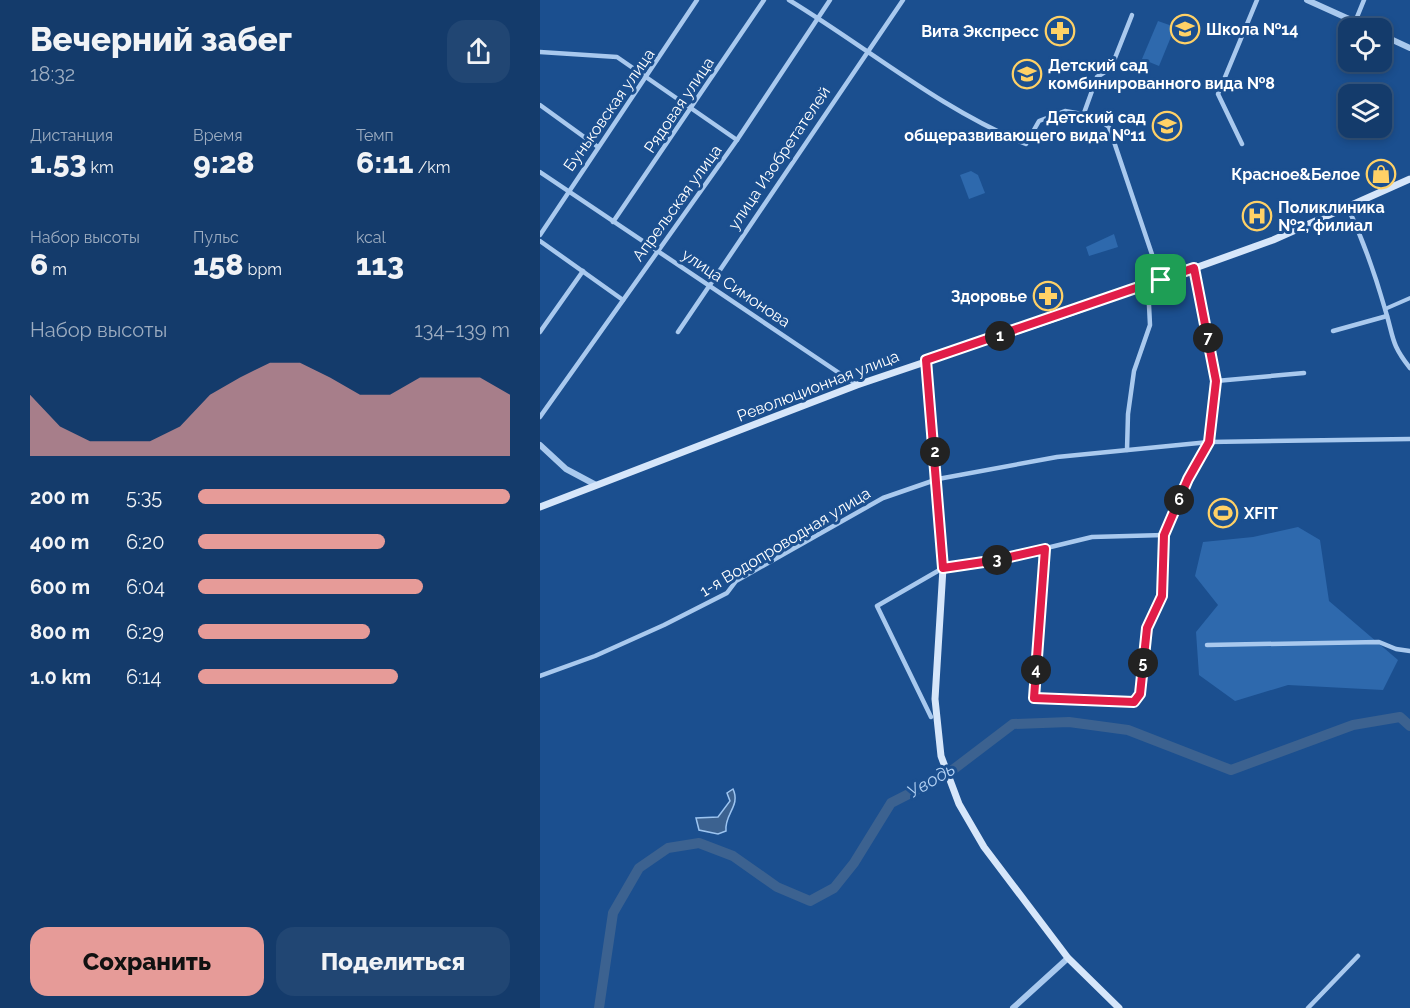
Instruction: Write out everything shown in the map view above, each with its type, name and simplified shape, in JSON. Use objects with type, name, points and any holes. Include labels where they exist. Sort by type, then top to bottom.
[{"type":"main road","name":"Революционная улица","points":[[540,507],[856,385],[1273,240],[1410,179]]},
{"type":"main road","points":[[926,360],[938,479],[943,568],[936,671],[937,735],[941,756],[958,804],[984,848],[1068,958],[1119,1008]]},
{"type":"street","name":"Буньковская улица","points":[[540,235],[567,191],[648,76],[697,0]]},
{"type":"street","name":"Рядовая улица","points":[[613,222],[764,0]]},
{"type":"street","points":[[789,0],[867,49],[942,101],[1026,144],[1039,121],[1065,111],[1084,113],[1109,127],[1161,280]]},
{"type":"street","name":"Апрельская улица","points":[[540,417],[737,140],[830,0]]},
{"type":"street","name":"улица Изобретателей","points":[[678,332],[867,49],[903,0]]},
{"type":"street","points":[[1242,144],[1218,94],[1257,0]]},
{"type":"street","points":[[1306,0],[1346,18]]},
{"type":"street","points":[[1357,18],[1364,0]]},
{"type":"street","points":[[1084,113],[1097,77],[1111,68],[1132,15]]},
{"type":"street","points":[[1392,40],[1410,48]]},
{"type":"street","points":[[540,52],[617,57],[648,76],[737,140]]},
{"type":"street","points":[[540,105],[598,147]]},
{"type":"street","name":"улица Симонова","points":[[540,172],[856,385]]},
{"type":"street","points":[[1348,208],[1360,232],[1385,309],[1394,348],[1410,368]]},
{"type":"street","points":[[540,241],[623,300]]},
{"type":"street","points":[[1045,549],[1034,698],[1134,702],[1140,694],[1147,628],[1162,596],[1164,535],[1188,479],[1209,442],[1216,381],[1194,268]]},
{"type":"street","points":[[540,332],[583,271]]},
{"type":"street","points":[[1127,450],[1128,414],[1134,371],[1150,325],[1148,285]]},
{"type":"street","points":[[1385,309],[1410,298]]},
{"type":"street","points":[[1332,331],[1387,316]]},
{"type":"street","points":[[1216,381],[1305,373]]},
{"type":"street","name":"1-я Водопроводная улица","points":[[540,676],[595,656],[664,625],[727,593],[736,581],[883,498],[938,479],[1057,457],[1209,442],[1410,439]]},
{"type":"street","points":[[540,445],[566,469],[597,485]]},
{"type":"street","points":[[931,717],[877,606],[943,568],[997,560],[1092,537],[1164,535]]},
{"type":"street","points":[[1207,645],[1379,642],[1396,649],[1410,651]]},
{"type":"street","points":[[1308,1008],[1358,956]]},
{"type":"street","points":[[1013,1008],[1068,958]]},
{"type":"shaded area","points":[[1158,21],[1175,27],[1159,66],[1142,59]]},
{"type":"shaded area","points":[[971,171],[978,175],[985,193],[969,199],[960,175]]},
{"type":"shaded area","points":[[1114,234],[1118,247],[1089,256],[1086,247]]},
{"type":"shaded area","points":[[1298,527],[1320,540],[1329,601],[1398,660],[1383,690],[1288,685],[1235,701],[1199,675],[1196,632],[1218,605],[1195,576],[1203,542],[1253,537]]},
{"type":"shaded area","points":[[733,789],[735,800],[727,820],[726,831],[718,834],[699,830],[696,818],[718,817],[730,801],[727,793]]},
{"type":"waterway","name":"Уводь","points":[[599,1008],[613,913],[639,868],[668,848],[699,843],[733,856],[777,887],[810,901],[834,888],[854,863],[891,803],[946,775],[1013,724],[1069,722],[1128,730],[1231,770],[1353,725],[1400,717],[1410,726]]},
{"type":"place","name":"Школа №14","points":[[1185,29]]},
{"type":"place","name":"Вита Экспресс","points":[[1060,31]]},
{"type":"place","name":"Детский сад комбинированного вида №8","points":[[1027,74]]},
{"type":"place","name":"Детский сад общеразвивающего вида №11","points":[[1167,126]]},
{"type":"place","name":"Красное&Белое","points":[[1381,174]]},
{"type":"place","name":"Поликлиника №2, филиал","points":[[1257,216]]},
{"type":"place","name":"Здоровье","points":[[1048,296]]},
{"type":"place","name":"XFIT","points":[[1223,513]]},
{"type":"route","points":[[1194,268],[1216,381],[1209,442],[1188,479],[1164,535],[1162,596],[1147,628],[1140,694],[1134,702],[1034,698],[1045,549],[997,560],[943,568],[938,479],[926,360],[1070,313],[1161,280],[1194,268]]}]
